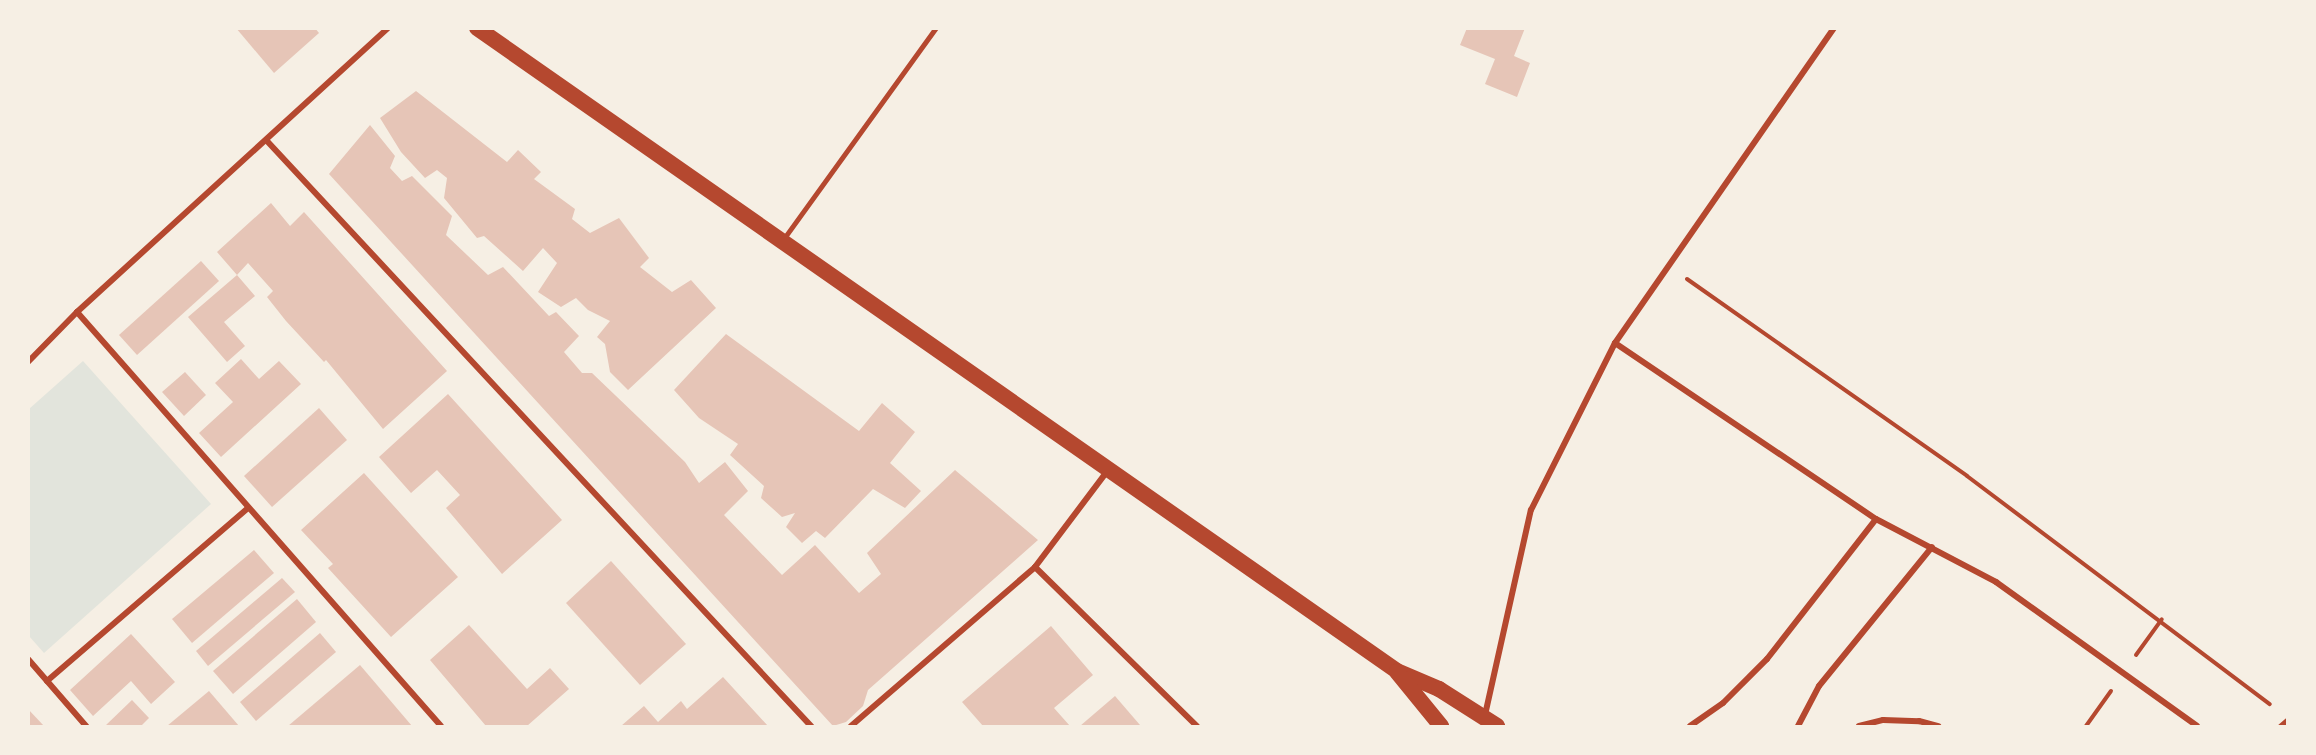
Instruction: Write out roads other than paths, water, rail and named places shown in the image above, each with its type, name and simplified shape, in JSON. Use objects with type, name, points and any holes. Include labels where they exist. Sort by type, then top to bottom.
[{"type":"highway","points":[[477,28],[784,240],[1397,671],[1439,689],[1490,722]]},
{"type":"highway","points":[[1397,671],[1441,726]]},
{"type":"street","points":[[28,362],[77,312],[267,141],[388,28]]},
{"type":"street","points":[[1490,722],[1531,510],[1616,343],[1834,28]]},
{"type":"street","points":[[267,141],[811,726]]},
{"type":"street","points":[[77,312],[247,509],[441,726]]},
{"type":"street","points":[[1616,343],[1876,519],[1996,582],[2197,726]]},
{"type":"street","points":[[851,726],[1035,567],[1109,469]]},
{"type":"street","points":[[47,681],[247,509]]},
{"type":"street","points":[[1690,726],[1723,703],[1767,659],[1876,519]]},
{"type":"street","points":[[1798,726],[1819,687],[1932,547]]},
{"type":"street","points":[[1035,567],[1197,726]]},
{"type":"street","points":[[28,659],[86,726]]},
{"type":"street","points":[[1858,726],[1883,720],[1919,721],[1938,726]]},
{"type":"lane","points":[[784,240],[936,28]]},
{"type":"lane","points":[[2280,726],[2288,719]]}]
